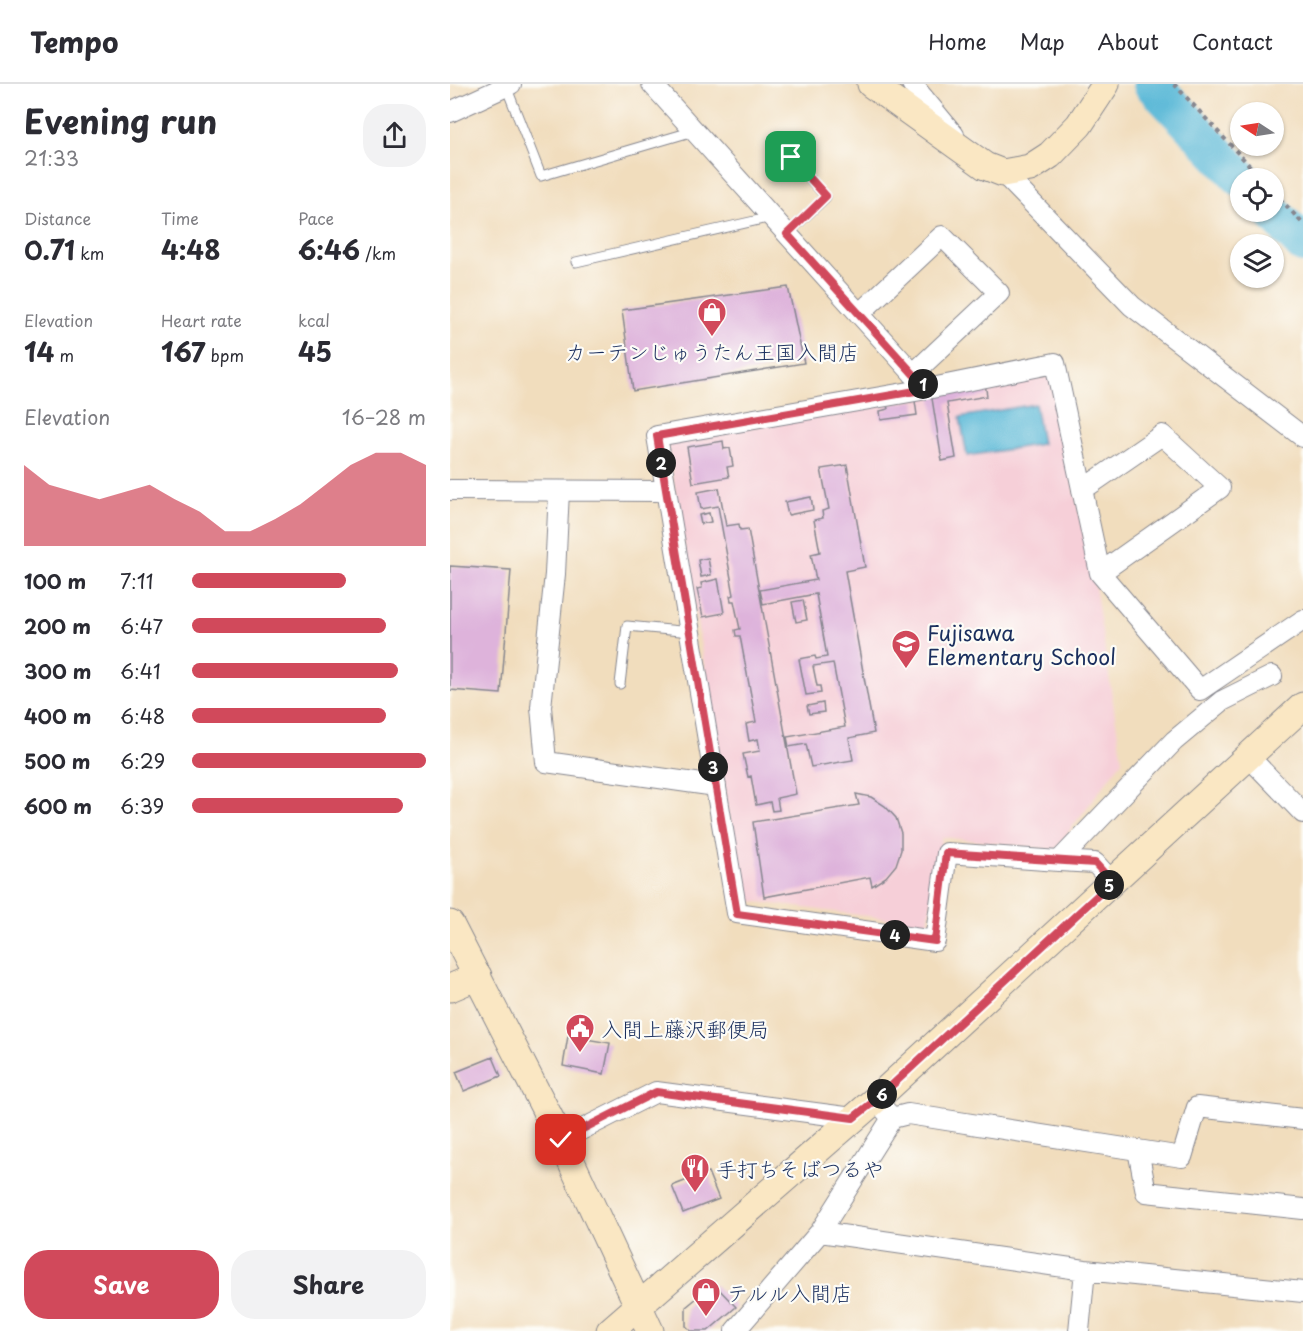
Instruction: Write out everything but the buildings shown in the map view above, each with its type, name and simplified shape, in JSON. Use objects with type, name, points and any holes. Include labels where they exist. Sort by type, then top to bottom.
[{"type":"street","points":[[651,84],[927,389]]},
{"type":"street","points":[[871,84],[985,166],[1003,174],[1132,306],[1303,437]]},
{"type":"street","points":[[912,84],[969,154]]},
{"type":"street","points":[[1003,174],[1030,168],[1050,155],[1078,125],[1106,84]]},
{"type":"street","points":[[450,112],[508,85]]},
{"type":"street","points":[[859,314],[942,236],[999,293],[913,374]]},
{"type":"street","points":[[1112,882],[1095,863],[946,853],[935,941],[737,914],[657,436],[927,389],[1055,363],[1100,573],[1200,690],[1303,621]]},
{"type":"street","points":[[1082,490],[1162,435],[1220,488],[1100,573]]},
{"type":"street","points":[[450,490],[666,491]]},
{"type":"street","points":[[559,490],[555,574],[541,707],[546,762],[716,786]]},
{"type":"street","points":[[1059,861],[1174,741],[1222,701],[1272,676]]},
{"type":"street","points":[[735,1331],[820,1232],[884,1109],[1112,882],[1303,706]]},
{"type":"street","points":[[1249,757],[1303,813]]},
{"type":"street","points":[[450,924],[561,1140],[645,1319]]},
{"type":"street","points":[[450,988],[478,976]]},
{"type":"street","points":[[561,1140],[656,1092],[853,1118],[884,1109],[1182,1157],[1197,1107],[1303,1119]]},
{"type":"street","points":[[610,1331],[645,1319],[853,1118]]},
{"type":"street","points":[[1138,1150],[1146,1192],[1303,1209]]},
{"type":"street","points":[[820,1232],[1085,1270],[1303,1292]]},
{"type":"street","points":[[1079,1331],[1085,1270]]},
{"type":"lane","points":[[508,85],[542,176],[694,131]]},
{"type":"lane","points":[[787,234],[826,196],[791,157]]},
{"type":"lane","points":[[576,262],[772,217]]},
{"type":"lane","points":[[620,684],[627,626],[691,632]]},
{"type":"path","points":[[1174,84],[1252,168]]},
{"type":"path","points":[[1284,203],[1303,224]]},
{"type":"shaded area","name":"Fujisawa Elementary School","points":[[1050,376],[1094,579],[1122,761],[1055,850],[942,837],[928,924],[743,900],[667,441]]},
{"type":"water","points":[[1035,404],[1042,444],[967,456],[960,417]]},
{"type":"waterway","points":[[1152,84],[1232,168]]},
{"type":"waterway","points":[[1282,222],[1303,244]]},
{"type":"place","name":"カーテンじゅうたん王国入間店","points":[[712,338]]},
{"type":"place","name":"Fujisawa Elementary School","points":[[906,670]]},
{"type":"place","name":"入間上藤沢郵便局","points":[[580,1054]]},
{"type":"place","name":"手打ちそばつるや","points":[[695,1194]]},
{"type":"place","name":"テルル入間店","points":[[706,1318]]},
{"type":"route","points":[[561,1140],[656,1092],[853,1118],[876,1100],[1112,882],[1095,863],[946,853],[935,941],[737,914],[657,436],[927,389],[787,234],[826,196],[791,157]]}]
